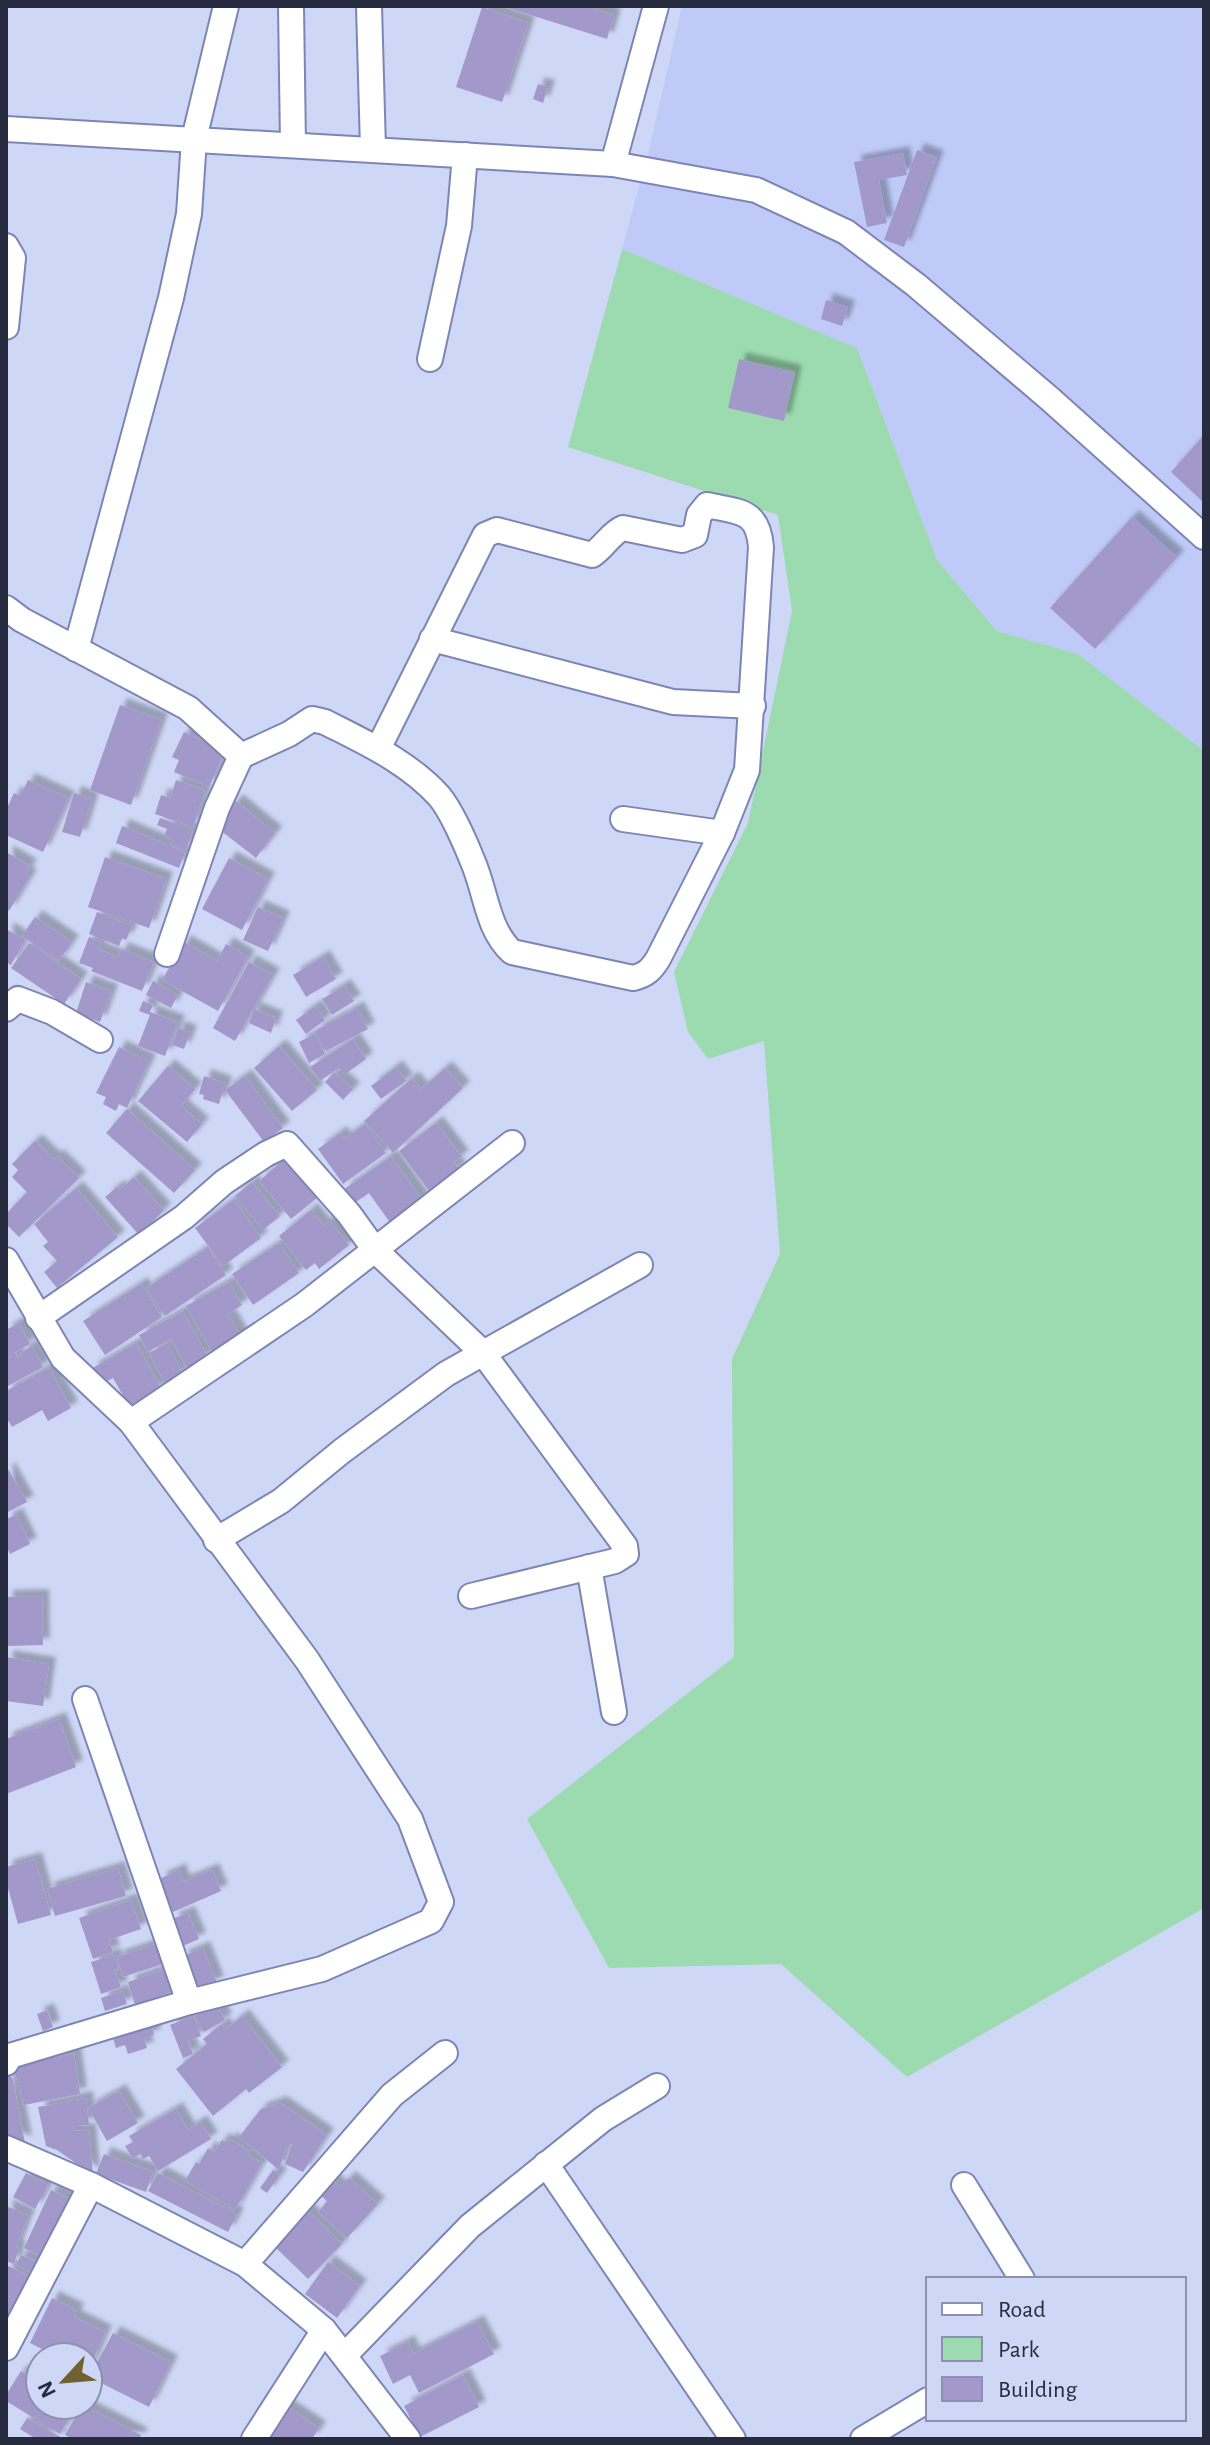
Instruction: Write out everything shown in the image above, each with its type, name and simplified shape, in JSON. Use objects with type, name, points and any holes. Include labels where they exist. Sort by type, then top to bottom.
[{"type":"street","points":[[76,649],[171,298],[189,214],[194,139],[226,6]]},
{"type":"street","points":[[291,6],[293,145]]},
{"type":"street","points":[[369,6],[373,149]]},
{"type":"street","points":[[613,164],[656,6]]},
{"type":"street","points":[[6,129],[613,164],[756,190],[846,232],[916,285],[1050,399],[1204,537]]},
{"type":"street","points":[[430,359],[459,226],[465,155]]},
{"type":"street","points":[[6,246],[13,258],[6,327]]},
{"type":"street","points":[[167,954],[217,808],[241,756],[289,734],[312,719],[325,722],[401,762],[441,798],[473,862],[496,930],[512,952],[633,978],[652,970],[722,833],[747,770],[761,547],[760,531],[755,521],[744,513],[707,505],[699,515],[695,535],[682,540],[623,528],[615,531],[603,548],[592,555],[497,530],[485,535],[378,749]]},
{"type":"street","points":[[6,608],[22,620],[188,708],[241,756]]},
{"type":"street","points":[[432,639],[673,702],[753,706]]},
{"type":"street","points":[[623,819],[722,833]]},
{"type":"street","points":[[6,1009],[18,999],[52,1012],[100,1040]]},
{"type":"street","points":[[131,1422],[304,1305],[512,1143]]},
{"type":"street","points":[[38,1318],[184,1217],[224,1182],[287,1144],[349,1214],[375,1250],[483,1353],[625,1546],[624,1556],[471,1596]]},
{"type":"street","points":[[6,1260],[63,1358],[131,1422],[307,1660],[410,1819],[441,1902],[431,1921],[322,1969],[189,2002],[10,2056],[6,2063]]},
{"type":"street","points":[[216,1540],[281,1501],[342,1451],[446,1374],[640,1265]]},
{"type":"street","points":[[589,1567],[614,1712]]},
{"type":"street","points":[[85,1699],[189,2002]]},
{"type":"street","points":[[245,2264],[392,2095],[445,2053]]},
{"type":"street","points":[[345,2355],[470,2226],[603,2119],[657,2086]]},
{"type":"street","points":[[6,2148],[91,2185],[245,2264],[324,2330],[408,2439]]},
{"type":"street","points":[[546,2164],[733,2439]]},
{"type":"street","points":[[6,2348],[91,2185]]},
{"type":"street","points":[[964,2185],[1021,2277]]},
{"type":"street","points":[[254,2439],[324,2330]]},
{"type":"street","points":[[863,2439],[926,2401]]},
{"type":"shaded area","points":[[682,6],[1204,6],[1204,751],[1078,654],[997,631],[937,560],[857,348],[622,249],[649,150]]},
{"type":"green space","points":[[622,249],[857,348],[937,560],[997,631],[1078,654],[1204,751],[1204,1908],[907,2077],[781,1964],[609,1968],[527,1819],[734,1657],[732,1359],[780,1254],[764,1041],[708,1059],[688,1032],[674,972],[748,823],[792,611],[778,515],[568,447]]},
{"type":"building","points":[[586,6],[614,15],[607,39],[505,7]]},
{"type":"building","points":[[482,7],[528,23],[502,102],[456,87]]},
{"type":"building","points":[[538,84],[548,87],[543,103],[533,99]]},
{"type":"building","points":[[917,150],[937,157],[904,247],[884,240]]},
{"type":"building","points":[[903,153],[907,175],[879,180],[887,223],[867,227],[854,162]]},
{"type":"building","points":[[826,300],[848,307],[842,326],[821,319]]},
{"type":"building","points":[[739,359],[795,372],[784,421],[728,408]]},
{"type":"building","points":[[1204,435],[1204,503],[1171,472]]},
{"type":"building","points":[[1132,517],[1177,557],[1095,649],[1050,608]]},
{"type":"building","points":[[120,705],[161,720],[131,805],[90,790]]},
{"type":"building","points":[[184,732],[225,750],[209,787],[174,772],[179,760],[172,757]]},
{"type":"building","points":[[28,780],[68,798],[43,852],[6,835],[6,810],[14,793],[20,796]]},
{"type":"building","points":[[176,780],[205,790],[193,827],[155,814],[161,795],[170,798]]},
{"type":"building","points":[[74,793],[92,799],[80,837],[62,832]]},
{"type":"building","points":[[236,801],[275,833],[256,858],[216,827]]},
{"type":"building","points":[[160,818],[193,830],[186,850],[171,845],[173,840],[164,836],[167,829],[157,825]]},
{"type":"building","points":[[122,826],[185,852],[179,868],[116,843]]},
{"type":"building","points":[[6,852],[30,866],[25,873],[30,876],[9,911],[6,909]]},
{"type":"building","points":[[105,857],[166,879],[149,928],[88,907]]},
{"type":"building","points":[[229,858],[268,879],[242,930],[202,909]]},
{"type":"building","points":[[258,907],[283,918],[268,951],[243,940]]},
{"type":"building","points":[[97,912],[132,926],[126,940],[122,938],[119,946],[89,934]]},
{"type":"building","points":[[35,917],[72,942],[59,961],[22,936]]},
{"type":"building","points":[[6,929],[25,940],[11,965],[6,962]]},
{"type":"building","points":[[89,937],[101,941],[98,949],[118,957],[121,949],[154,962],[142,991],[91,971],[93,968],[79,963]]},
{"type":"building","points":[[184,942],[217,961],[226,944],[248,957],[218,1011],[162,980]]},
{"type":"building","points":[[29,943],[81,979],[64,1004],[11,968]]},
{"type":"building","points":[[323,957],[336,979],[306,997],[293,975]]},
{"type":"building","points":[[249,962],[273,975],[235,1041],[213,1028]]},
{"type":"building","points":[[153,981],[178,995],[171,1008],[146,995]]},
{"type":"building","points":[[86,982],[111,991],[100,1022],[76,1013]]},
{"type":"building","points":[[344,986],[354,1001],[332,1015],[322,999]]},
{"type":"building","points":[[143,1001],[153,1005],[150,1012],[178,1022],[165,1056],[138,1046],[150,1015],[139,1011]]},
{"type":"building","points":[[315,1006],[325,1020],[306,1034],[296,1020]]},
{"type":"building","points":[[357,1008],[368,1029],[326,1051],[315,1031]]},
{"type":"building","points":[[254,1009],[276,1018],[271,1033],[249,1023]]},
{"type":"building","points":[[178,1028],[190,1032],[184,1049],[172,1045]]},
{"type":"building","points":[[315,1034],[325,1054],[309,1063],[299,1042]]},
{"type":"building","points":[[353,1039],[366,1059],[344,1075],[339,1068],[320,1081],[310,1067]]},
{"type":"building","points":[[279,1046],[317,1090],[292,1111],[254,1068]]},
{"type":"building","points":[[119,1047],[149,1061],[127,1108],[119,1104],[116,1111],[103,1104],[106,1097],[96,1093]]},
{"type":"building","points":[[168,1066],[195,1089],[181,1106],[202,1124],[187,1142],[138,1101]]},
{"type":"building","points":[[396,1067],[406,1081],[381,1099],[371,1086]]},
{"type":"building","points":[[445,1068],[463,1088],[393,1153],[364,1121],[412,1078],[421,1089]]},
{"type":"building","points":[[334,1072],[353,1089],[343,1100],[325,1082]]},
{"type":"building","points":[[204,1076],[225,1083],[219,1104],[203,1099],[204,1095],[199,1094]]},
{"type":"building","points":[[245,1076],[283,1128],[264,1142],[225,1090]]},
{"type":"building","points":[[127,1109],[195,1170],[174,1193],[106,1133]]},
{"type":"building","points":[[436,1123],[462,1157],[454,1162],[459,1169],[429,1191],[399,1151]]},
{"type":"building","points":[[365,1124],[386,1153],[343,1184],[318,1149],[340,1133],[344,1139]]},
{"type":"building","points":[[35,1141],[54,1159],[57,1156],[79,1178],[19,1237],[6,1224],[6,1214],[27,1192],[12,1177],[18,1170],[12,1164]]},
{"type":"building","points":[[391,1156],[423,1201],[391,1224],[369,1193],[353,1204],[343,1190]]},
{"type":"building","points":[[286,1158],[318,1197],[291,1219],[259,1181]]},
{"type":"building","points":[[134,1177],[164,1210],[139,1235],[105,1197],[117,1187],[120,1190]]},
{"type":"building","points":[[252,1182],[280,1216],[263,1230],[235,1196]]},
{"type":"building","points":[[76,1188],[118,1237],[57,1288],[44,1272],[57,1261],[43,1246],[48,1242],[34,1224]]},
{"type":"building","points":[[234,1199],[261,1238],[223,1266],[195,1228]]},
{"type":"building","points":[[311,1210],[324,1226],[330,1221],[349,1245],[319,1269],[315,1263],[306,1270],[279,1236]]},
{"type":"building","points":[[279,1243],[299,1273],[253,1305],[232,1274]]},
{"type":"building","points":[[208,1247],[226,1275],[165,1316],[146,1288]]},
{"type":"building","points":[[229,1282],[242,1305],[228,1314],[242,1338],[213,1354],[186,1306]]},
{"type":"building","points":[[141,1284],[162,1317],[105,1355],[83,1321]]},
{"type":"building","points":[[183,1311],[208,1357],[187,1368],[171,1339],[148,1352],[139,1335]]},
{"type":"building","points":[[19,1323],[30,1344],[15,1352],[18,1358],[22,1355],[20,1353],[32,1346],[43,1367],[8,1386],[6,1330]]},
{"type":"building","points":[[136,1343],[161,1388],[129,1406],[113,1378],[99,1385],[91,1369]]},
{"type":"building","points":[[167,1343],[183,1374],[165,1384],[149,1353]]},
{"type":"building","points":[[49,1368],[71,1408],[48,1421],[42,1410],[12,1427],[6,1417],[6,1391]]},
{"type":"building","points":[[6,1470],[27,1502],[6,1513]]},
{"type":"building","points":[[16,1515],[30,1544],[10,1554],[6,1545],[6,1519]]},
{"type":"building","points":[[42,1596],[43,1645],[6,1646],[6,1597]]},
{"type":"building","points":[[6,1657],[49,1664],[43,1706],[6,1701]]},
{"type":"building","points":[[59,1719],[76,1767],[6,1794],[6,1739]]},
{"type":"building","points":[[35,1859],[51,1915],[18,1924],[6,1881],[6,1867]]},
{"type":"building","points":[[118,1868],[126,1896],[55,1916],[47,1889]]},
{"type":"building","points":[[179,1870],[183,1882],[212,1870],[221,1891],[173,1912],[159,1879]]},
{"type":"building","points":[[131,1900],[141,1929],[109,1940],[113,1952],[93,1959],[79,1918]]},
{"type":"building","points":[[188,1913],[199,1939],[183,1946],[172,1919]]},
{"type":"building","points":[[156,1944],[163,1964],[123,1977],[117,1957]]},
{"type":"building","points":[[203,1948],[217,1983],[195,1991],[181,1957]]},
{"type":"building","points":[[114,1955],[121,1987],[101,1994],[91,1962]]},
{"type":"building","points":[[165,1969],[172,1992],[135,2005],[128,1982]]},
{"type":"building","points":[[122,1991],[127,2004],[105,2011],[101,1998]]},
{"type":"building","points":[[216,2004],[225,2020],[204,2032],[194,2016]]},
{"type":"building","points":[[47,2010],[53,2027],[43,2031],[37,2014]]},
{"type":"building","points":[[193,2016],[201,2036],[188,2041],[193,2054],[183,2058],[170,2025]]},
{"type":"building","points":[[242,2016],[282,2067],[249,2093],[246,2089],[213,2116],[176,2069],[207,2044],[203,2039],[222,2024],[226,2029]]},
{"type":"building","points":[[149,2019],[154,2035],[144,2039],[147,2048],[128,2054],[125,2045],[116,2048],[111,2031]]},
{"type":"building","points":[[74,2053],[80,2094],[24,2105],[13,2066]]},
{"type":"building","points":[[6,2069],[13,2080],[25,2143],[6,2135]]},
{"type":"building","points":[[119,2091],[138,2123],[107,2141],[88,2108]]},
{"type":"building","points":[[86,2098],[89,2125],[73,2126],[74,2131],[89,2130],[93,2175],[46,2146],[38,2107]]},
{"type":"building","points":[[280,2103],[327,2135],[303,2172],[285,2164],[292,2144],[287,2144],[279,2170],[239,2137],[261,2109]]},
{"type":"building","points":[[176,2109],[188,2130],[200,2122],[211,2139],[158,2171],[149,2156],[143,2159],[140,2154],[133,2159],[125,2146],[133,2142],[129,2136]]},
{"type":"building","points":[[230,2139],[262,2163],[235,2210],[185,2181],[208,2148],[214,2152],[222,2140],[228,2143]]},
{"type":"building","points":[[104,2154],[153,2172],[146,2192],[96,2174]]},
{"type":"building","points":[[273,2170],[280,2175],[267,2193],[260,2188]]},
{"type":"building","points":[[26,2173],[48,2185],[35,2209],[13,2197]]},
{"type":"building","points":[[158,2173],[237,2214],[228,2232],[148,2191]]},
{"type":"building","points":[[349,2178],[378,2204],[347,2238],[318,2212],[327,2201],[319,2194],[332,2180],[340,2187]]},
{"type":"building","points":[[51,2190],[74,2201],[47,2259],[24,2248]]},
{"type":"building","points":[[6,2206],[28,2215],[16,2247],[19,2248],[14,2264],[6,2261]]},
{"type":"building","points":[[306,2209],[342,2244],[308,2279],[272,2244]]},
{"type":"building","points":[[21,2255],[41,2263],[36,2274],[16,2265]]},
{"type":"building","points":[[328,2262],[360,2286],[337,2318],[305,2294]]},
{"type":"building","points":[[6,2265],[31,2277],[6,2331]]},
{"type":"building","points":[[52,2298],[77,2310],[74,2317],[105,2332],[101,2341],[31,2341]]},
{"type":"building","points":[[477,2322],[494,2354],[419,2393],[410,2375],[393,2384],[380,2356],[408,2342],[413,2354]]},
{"type":"building","points":[[113,2333],[171,2362],[149,2407],[104,2384],[104,2350]]},
{"type":"building","points":[[21,2371],[24,2373],[24,2412],[6,2401],[6,2395]]},
{"type":"building","points":[[463,2375],[479,2407],[420,2437],[404,2406]]},
{"type":"building","points":[[283,2404],[319,2428],[312,2439],[260,2439]]},
{"type":"building","points":[[104,2416],[141,2435],[139,2439],[73,2439],[65,2435],[73,2421],[104,2421]]},
{"type":"building","points":[[25,2421],[32,2421],[64,2439],[36,2439],[20,2429]]},
{"type":"building","points":[[39,2421],[68,2421],[60,2434]]}]
